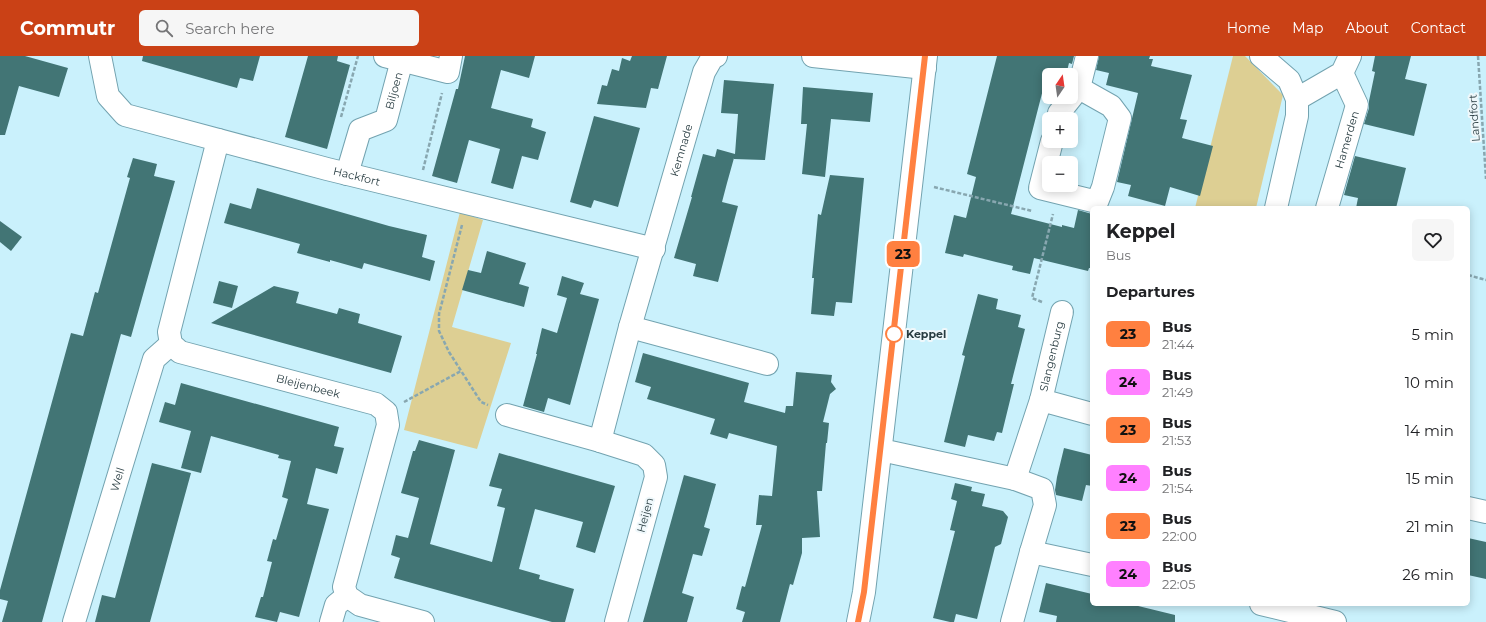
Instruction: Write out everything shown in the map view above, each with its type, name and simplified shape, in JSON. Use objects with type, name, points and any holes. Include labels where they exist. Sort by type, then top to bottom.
[{"type":"street","name":"Hackfort","points":[[100,56],[108,96],[125,115],[347,174],[654,249]]},
{"type":"street","name":"Kemnade","points":[[654,249],[704,72],[712,58],[716,56]]},
{"type":"street","points":[[813,56],[925,62],[881,450],[864,592],[858,622]]},
{"type":"street","points":[[1060,112],[1079,88],[1087,56]]},
{"type":"street","points":[[1262,56],[1289,80],[1297,99],[1297,116],[1276,206]]},
{"type":"street","name":"Biljoen","points":[[347,174],[360,130],[386,120],[393,58],[450,64]]},
{"type":"street","name":"Hamerden","points":[[1297,99],[1346,65],[1357,105],[1329,206]]},
{"type":"street","points":[[1050,148],[1040,188],[1097,202],[1103,187],[1120,118],[1111,106],[1079,88]]},
{"type":"street","points":[[171,344],[169,332],[218,140]]},
{"type":"street","points":[[600,441],[630,327],[654,249]]},
{"type":"street","name":"Slangenburg","points":[[1015,479],[1041,400],[1062,312]]},
{"type":"street","points":[[630,327],[767,364]]},
{"type":"street","name":"Bleijenbeek","points":[[171,344],[180,352],[376,404],[386,412]]},
{"type":"street","name":"Well","points":[[74,622],[154,359],[171,344]]},
{"type":"street","name":"Slangenburg","points":[[1041,400],[1090,413]]},
{"type":"street","points":[[386,412],[388,425],[344,587],[347,596],[360,605],[422,622]]},
{"type":"street","name":"Heijen","points":[[507,415],[644,455],[654,465],[656,477],[616,622]]},
{"type":"street","points":[[881,450],[1015,479],[1042,489],[1046,505],[1031,552],[1012,622]]},
{"type":"street","points":[[1470,508],[1486,512]]},
{"type":"street","points":[[1031,552],[1090,565]]},
{"type":"street","points":[[331,622],[336,605],[347,596]]},
{"type":"street","points":[[1273,606],[1323,614]]},
{"type":"path","points":[[339,124],[358,56]]},
{"type":"path","name":"Landfort","points":[[1478,56],[1486,178]]},
{"type":"path","points":[[418,191],[450,64]]},
{"type":"path","points":[[912,182],[1038,212]]},
{"type":"path","points":[[1059,193],[1032,298],[1062,312]]},
{"type":"path","points":[[468,203],[439,314],[439,331],[449,352],[481,402],[507,415]]},
{"type":"path","points":[[1045,214],[1053,216]]},
{"type":"path","points":[[1470,276],[1486,280]]},
{"type":"path","points":[[386,412],[461,371]]},
{"type":"shaded area","points":[[1233,56],[1245,56],[1283,95],[1256,206],[1196,206]]},
{"type":"shaded area","points":[[460,212],[483,220],[452,327],[511,343],[477,449],[404,430]]},
{"type":"building","points":[[0,56],[25,56],[68,68],[59,97],[19,86],[5,135],[0,135]]},
{"type":"building","points":[[143,56],[260,56],[253,81],[240,78],[237,88],[142,61]]},
{"type":"building","points":[[308,56],[338,56],[337,61],[350,65],[327,149],[285,137]]},
{"type":"building","points":[[465,56],[535,56],[529,78],[501,70],[491,108],[533,119],[531,127],[546,132],[538,160],[522,156],[513,189],[491,183],[500,149],[469,140],[457,183],[432,176],[456,89],[458,89]]},
{"type":"building","points":[[632,56],[667,56],[658,89],[651,88],[646,108],[597,104],[602,85],[607,86],[612,69],[619,71],[622,58],[630,61]]},
{"type":"building","points":[[997,56],[1074,56],[1072,64],[1069,63],[1068,68],[1042,68],[1042,93],[1011,214],[1062,227],[1062,225],[1074,228],[1078,210],[1090,213],[1090,268],[1088,271],[1034,258],[1030,274],[1012,270],[1013,266],[964,254],[963,257],[945,253],[954,215],[966,218],[976,177],[967,174]]},
{"type":"building","points":[[1099,56],[1150,56],[1149,59],[1153,59],[1151,66],[1192,75],[1180,119],[1187,120],[1182,138],[1213,146],[1200,196],[1170,187],[1165,206],[1128,196],[1131,185],[1117,182],[1138,93],[1106,85],[1109,73],[1096,70]]},
{"type":"building","points":[[1375,56],[1411,56],[1405,79],[1427,84],[1414,136],[1364,124],[1369,108],[1375,72],[1372,71]]},
{"type":"building","points":[[724,80],[774,84],[765,160],[734,158],[722,202],[738,206],[718,282],[693,276],[696,264],[674,258],[703,154],[715,157],[717,149],[735,154],[738,114],[721,113]]},
{"type":"building","points":[[803,87],[873,93],[870,122],[831,119],[825,177],[802,174],[807,124],[801,124]]},
{"type":"building","points":[[594,116],[640,128],[618,207],[594,200],[591,208],[570,202]]},
{"type":"building","points":[[1355,156],[1406,168],[1396,206],[1356,206],[1358,198],[1344,195]]},
{"type":"building","points":[[133,158],[157,164],[154,176],[175,181],[131,337],[121,334],[42,622],[2,622],[8,601],[0,599],[0,590],[71,333],[83,336],[95,292],[98,293],[130,178],[127,177]]},
{"type":"building","points":[[830,175],[864,178],[852,303],[836,302],[834,316],[811,314],[814,278],[812,278],[818,214],[821,215]]},
{"type":"building","points":[[257,188],[389,226],[427,235],[422,257],[435,261],[430,281],[364,263],[362,269],[297,253],[300,244],[224,223],[230,203],[251,209]]},
{"type":"building","points":[[0,221],[22,237],[11,251],[0,242]]},
{"type":"building","points":[[487,251],[526,263],[519,284],[529,287],[524,307],[462,290],[468,270],[481,273]]},
{"type":"building","points":[[562,276],[584,283],[580,294],[599,299],[570,405],[548,398],[544,412],[523,406],[537,354],[542,328],[557,333],[567,298],[557,295]]},
{"type":"building","points":[[219,281],[238,286],[232,308],[213,303]]},
{"type":"building","points":[[274,286],[299,292],[296,303],[337,314],[339,308],[360,314],[358,323],[402,336],[391,373],[211,323]]},
{"type":"building","points":[[978,294],[998,299],[996,309],[1021,315],[1018,327],[1025,329],[1011,384],[1014,384],[1002,433],[997,432],[994,441],[968,435],[965,447],[944,442],[965,356],[962,355]]},
{"type":"building","points":[[643,353],[749,383],[744,402],[785,413],[786,406],[793,406],[796,372],[832,375],[831,382],[836,389],[830,394],[823,422],[829,423],[822,491],[817,491],[820,537],[802,538],[802,553],[793,585],[790,584],[780,622],[742,622],[745,612],[736,609],[742,586],[745,587],[762,525],[756,525],[759,495],[772,496],[777,446],[729,433],[727,439],[710,434],[715,419],[647,399],[651,387],[635,382]]},
{"type":"building","points":[[181,383],[339,427],[334,446],[344,448],[337,474],[316,468],[307,504],[329,509],[299,617],[280,612],[277,622],[255,617],[261,597],[263,597],[272,562],[267,561],[273,539],[276,540],[288,499],[282,497],[291,461],[278,458],[279,455],[211,436],[201,473],[181,468],[191,431],[159,422],[165,402],[175,405]]},
{"type":"building","points":[[419,440],[455,450],[430,544],[492,562],[505,508],[497,506],[502,489],[489,486],[499,453],[615,486],[595,553],[576,547],[583,522],[535,509],[519,569],[540,575],[539,579],[574,589],[565,622],[552,622],[394,578],[400,558],[391,555],[396,535],[408,538],[419,498],[401,493],[413,451],[415,451]]},
{"type":"building","points":[[1064,448],[1090,454],[1090,486],[1086,485],[1082,501],[1056,495],[1055,490]]},
{"type":"building","points":[[152,463],[191,473],[150,622],[95,622],[102,595],[115,598]]},
{"type":"building","points":[[684,475],[716,484],[704,527],[710,529],[702,556],[693,554],[682,593],[694,597],[687,622],[643,622]]},
{"type":"building","points":[[955,483],[972,487],[971,491],[985,494],[982,506],[1003,511],[1008,517],[1001,544],[995,547],[977,619],[956,614],[954,622],[950,622],[933,618],[955,531],[950,530],[957,501],[951,499]]},
{"type":"building","points":[[1470,538],[1486,542],[1486,579],[1470,575]]},
{"type":"building","points":[[1046,583],[1090,594],[1090,606],[1138,606],[1175,615],[1175,622],[1056,622],[1057,616],[1039,612]]},
{"type":"bus line","name":"23","points":[[858,622],[864,592],[914,167],[925,56]]},
{"type":"place","name":"Keppel","points":[[894,334]]}]
